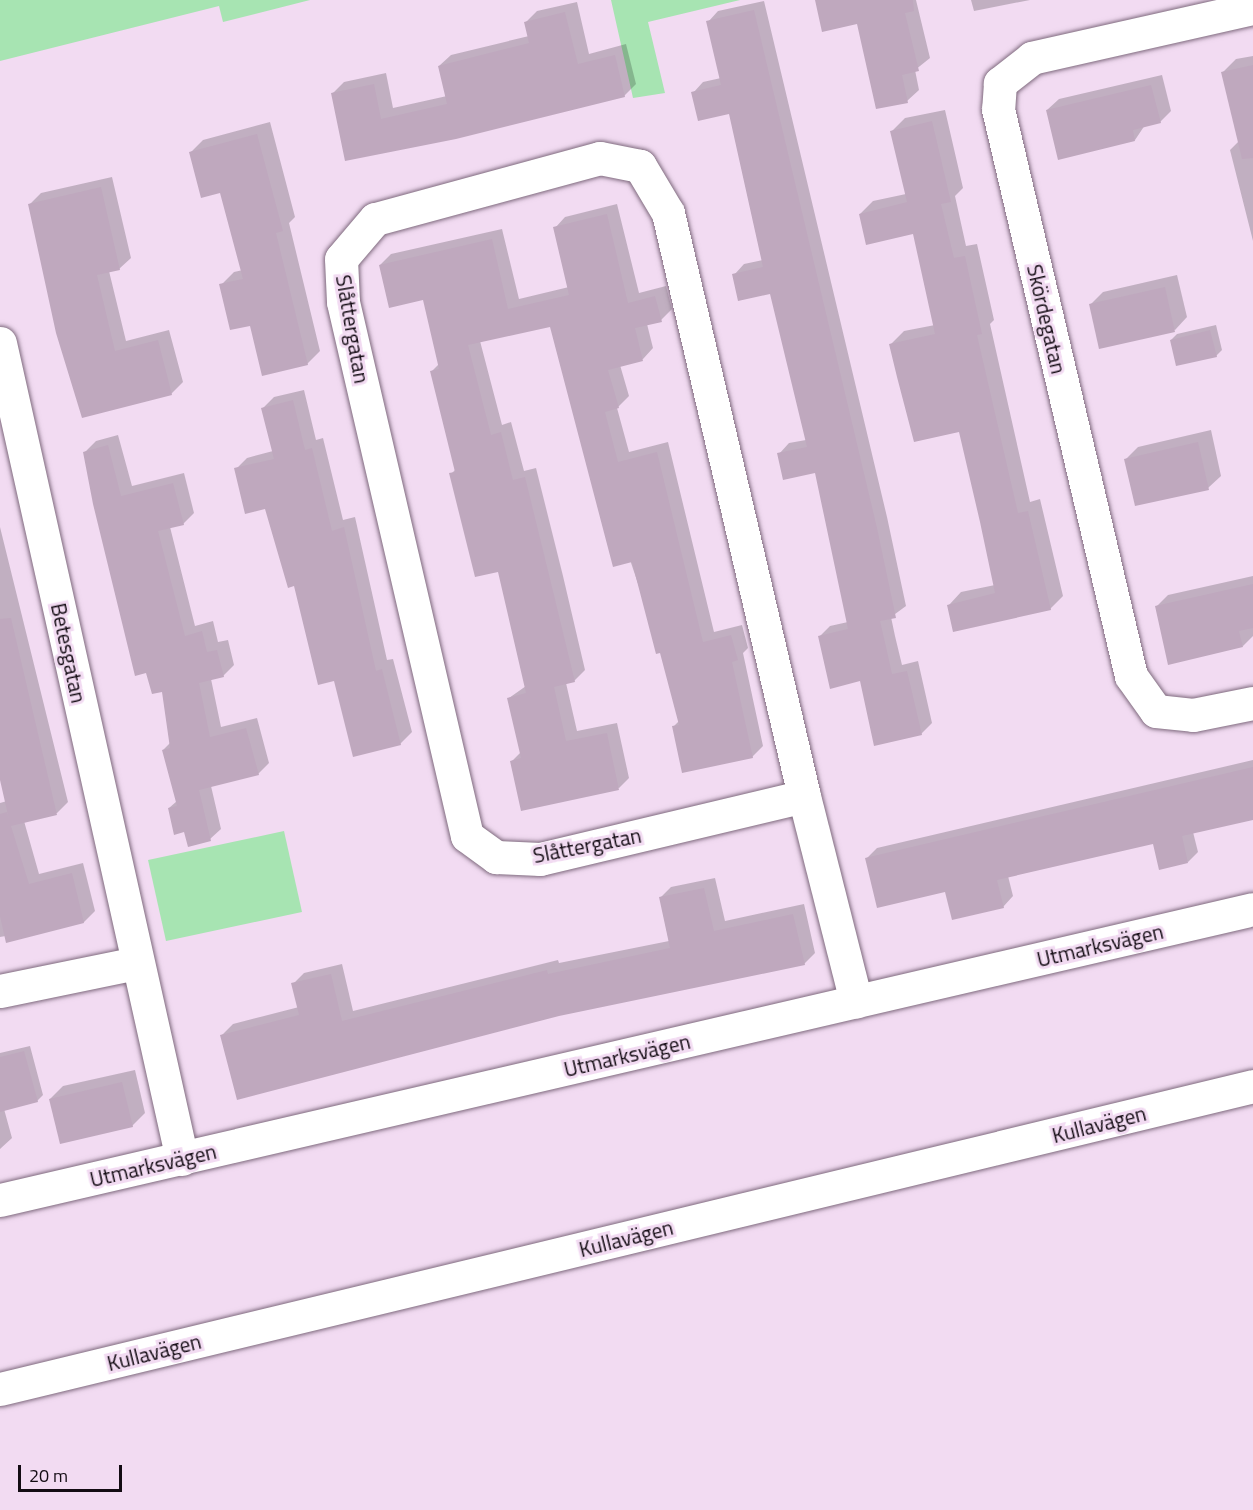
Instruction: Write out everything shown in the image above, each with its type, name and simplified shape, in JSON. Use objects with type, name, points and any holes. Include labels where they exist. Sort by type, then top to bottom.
[{"type":"street","name":"Skördegatan","points":[[1253,8],[1032,58],[1000,83],[998,109],[1131,676],[1156,711],[1193,716],[1253,703]]},
{"type":"street","name":"Slåttergatan","points":[[804,796],[540,859],[496,857],[467,836],[343,302],[341,259],[375,219],[600,158],[640,166],[668,213],[804,796],[856,1002]]},
{"type":"street","name":"Betesgatan","points":[[0,344],[182,1159]]},
{"type":"street","name":"Utmarksvägen","points":[[0,1200],[1253,909]]},
{"type":"street","points":[[0,990],[137,963]]},
{"type":"street","name":"Kullavägen","points":[[0,1389],[1253,1086]]},
{"type":"green space","points":[[0,0],[310,0],[223,22],[219,6],[0,61]]},
{"type":"green space","points":[[611,0],[740,0],[648,22],[665,93],[633,98]]},
{"type":"green space","points":[[284,831],[302,912],[166,941],[148,860]]},
{"type":"building","points":[[815,0],[913,0],[914,11],[905,13],[919,71],[902,75],[908,103],[876,109],[857,24],[822,32]]},
{"type":"building","points":[[754,10],[877,528],[896,618],[880,621],[892,674],[907,671],[922,735],[874,746],[860,681],[830,689],[818,636],[848,629],[815,473],[783,480],[777,453],[807,447],[770,294],[738,301],[732,274],[763,267],[729,114],[698,121],[691,92],[721,85],[706,21]]},
{"type":"building","points":[[565,12],[578,64],[615,55],[625,97],[456,139],[345,161],[331,93],[374,84],[381,119],[447,104],[438,66],[529,43],[524,22]]},
{"type":"building","points":[[1253,65],[1253,158],[1242,159],[1221,72]]},
{"type":"building","points":[[1151,85],[1161,123],[1133,130],[1135,141],[1058,160],[1046,110]]},
{"type":"building","points":[[932,121],[951,202],[941,204],[954,258],[965,256],[982,334],[977,335],[1018,513],[1028,511],[1051,610],[953,632],[947,605],[995,593],[980,522],[959,432],[914,442],[889,344],[935,334],[913,234],[866,245],[859,214],[907,202],[890,131]]},
{"type":"building","points":[[257,134],[283,231],[276,233],[308,365],[262,376],[250,326],[230,330],[219,284],[243,279],[220,193],[201,198],[189,152]]},
{"type":"building","points":[[101,187],[120,270],[97,275],[115,351],[158,340],[172,395],[82,418],[56,333],[28,204]]},
{"type":"building","points":[[607,214],[628,303],[655,296],[662,322],[635,328],[643,361],[608,370],[619,408],[605,412],[618,462],[657,452],[703,642],[731,635],[738,660],[732,662],[753,758],[682,773],[672,726],[679,725],[660,653],[656,654],[632,562],[613,567],[550,327],[468,345],[491,435],[501,432],[513,480],[525,477],[575,682],[554,687],[566,741],[607,733],[619,790],[521,811],[510,761],[521,758],[507,698],[526,693],[498,572],[475,577],[449,473],[455,472],[430,371],[439,369],[423,300],[389,308],[379,265],[492,239],[508,309],[569,295],[553,227]]},
{"type":"building","points":[[1165,287],[1175,332],[1099,349],[1089,304]]},
{"type":"building","points":[[1210,330],[1217,357],[1176,366],[1170,340]]},
{"type":"building","points":[[293,400],[305,450],[312,448],[332,531],[344,527],[376,671],[382,669],[401,745],[353,757],[334,681],[318,685],[294,586],[288,588],[265,509],[245,514],[234,468],[274,459],[261,408]]},
{"type":"building","points":[[1198,442],[1209,490],[1135,506],[1124,459]]},
{"type":"building","points":[[108,445],[121,496],[173,483],[184,525],[158,531],[185,636],[202,631],[207,652],[217,650],[224,677],[199,683],[210,737],[246,728],[259,775],[199,790],[211,841],[188,847],[184,832],[174,835],[168,808],[177,806],[162,750],[170,748],[162,692],[152,694],[146,673],[135,676],[93,504],[83,452]]},
{"type":"building","points":[[1253,584],[1253,628],[1239,631],[1243,647],[1168,665],[1155,606]]},
{"type":"building","points":[[11,618],[57,815],[11,826],[29,884],[72,873],[84,923],[6,943],[0,916],[0,814],[7,812],[10,824],[0,780],[0,619]]},
{"type":"building","points":[[1253,767],[1253,820],[1182,836],[1188,863],[1159,870],[1153,844],[997,880],[1004,908],[952,920],[945,892],[877,908],[865,858]]},
{"type":"building","points":[[704,888],[714,931],[793,914],[805,965],[559,1016],[237,1100],[220,1035],[299,1015],[291,983],[331,974],[342,1021],[547,970],[548,974],[670,948],[659,897]]},
{"type":"building","points":[[24,1051],[38,1102],[0,1112],[0,1057]]},
{"type":"building","points":[[122,1082],[133,1127],[60,1144],[49,1099]]}]
